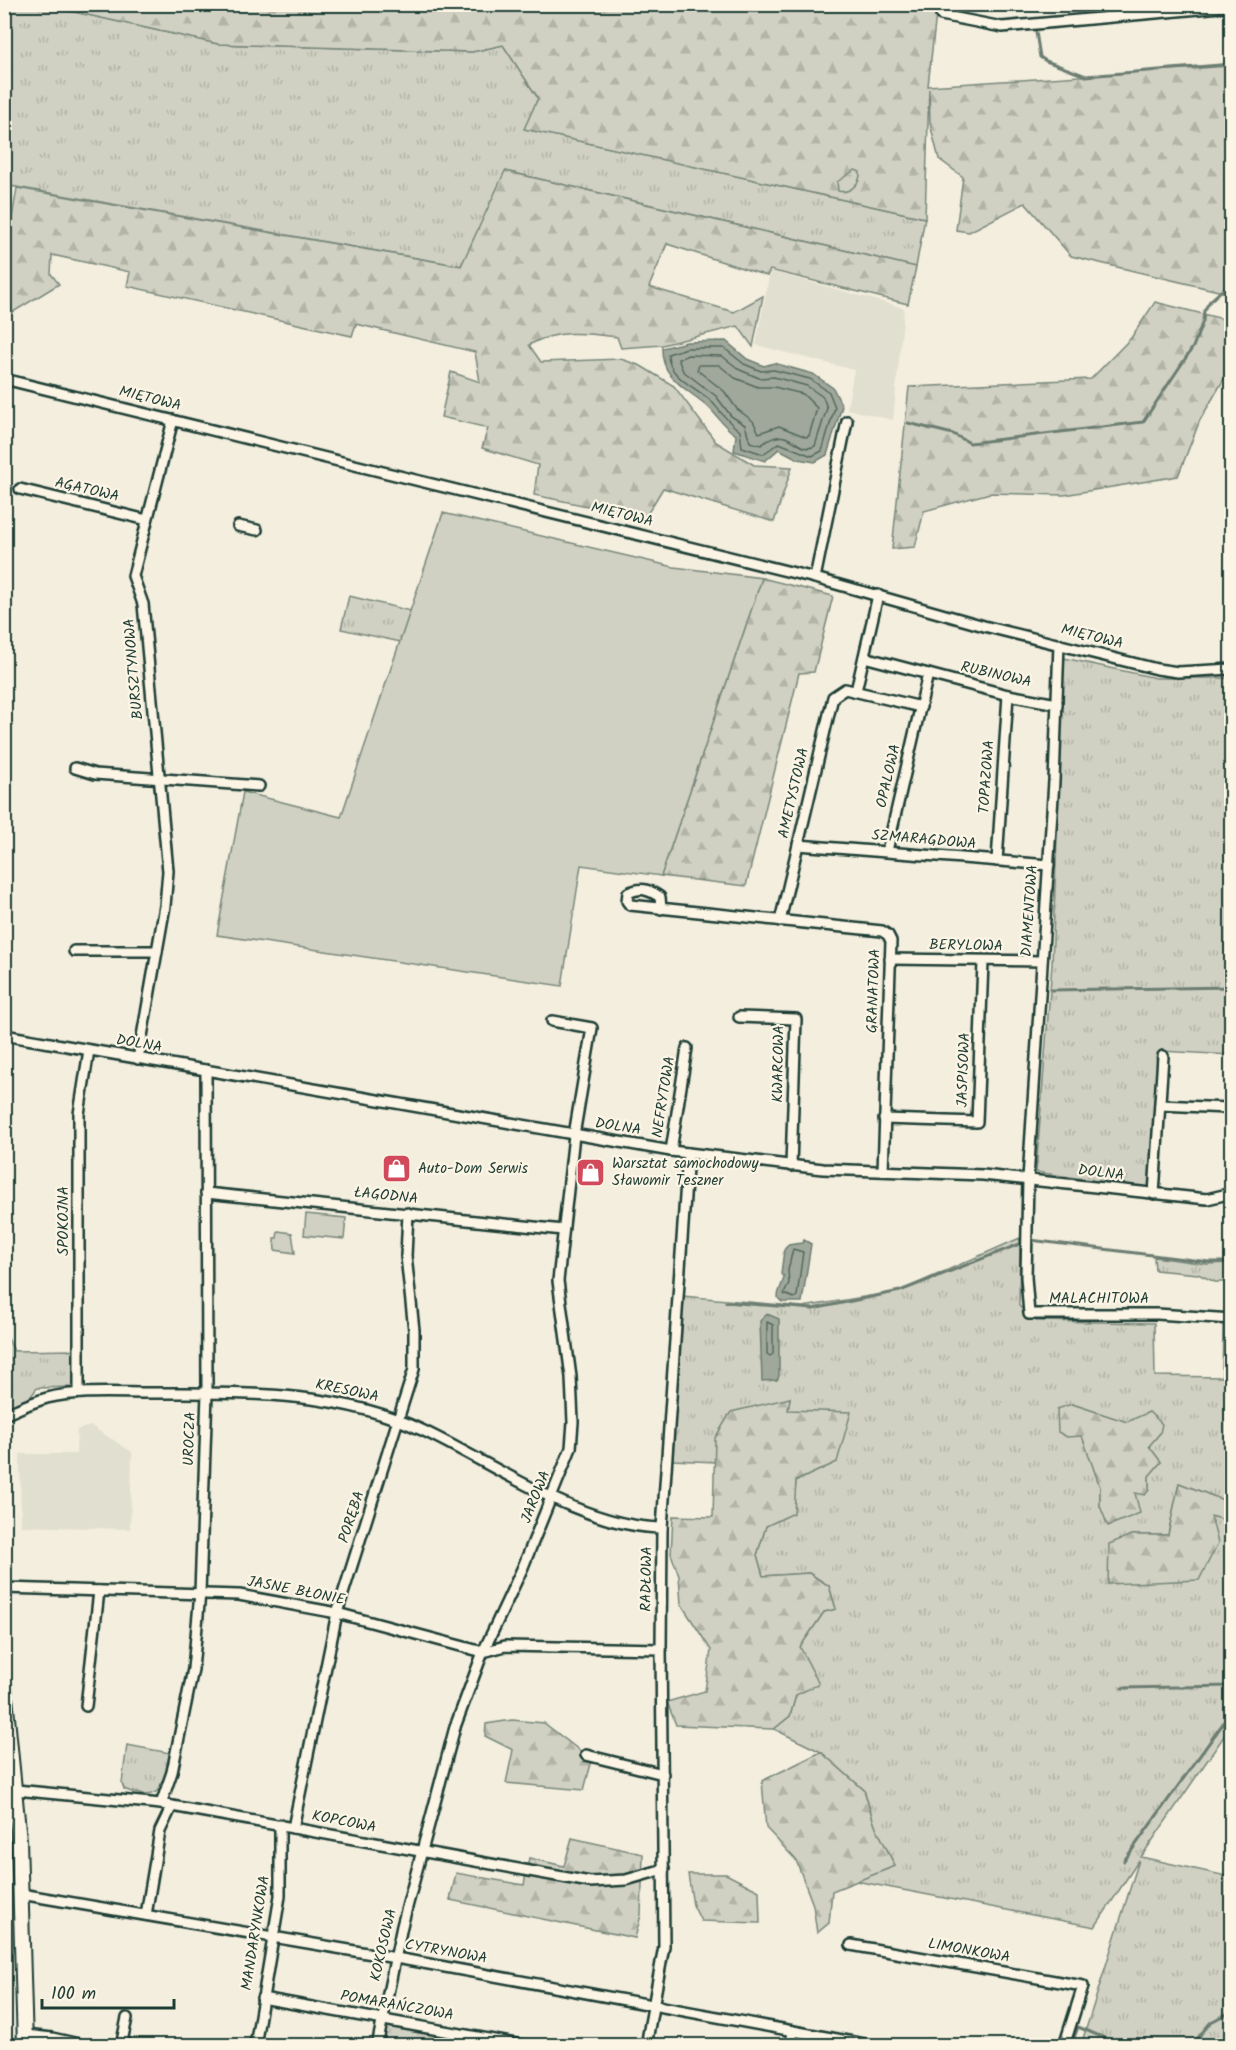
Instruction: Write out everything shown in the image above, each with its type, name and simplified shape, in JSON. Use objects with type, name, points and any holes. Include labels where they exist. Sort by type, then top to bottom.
[{"type":"street","points":[[946,4],[940,15],[1002,27],[1232,6]]},
{"type":"street","name":"MIĘTOWA","points":[[4,379],[815,578],[1168,671],[1232,669]]},
{"type":"street","name":"BURSZTYNOWA","points":[[138,1059],[168,880],[161,778],[143,604],[133,576],[173,420]]},
{"type":"street","points":[[815,578],[847,422]]},
{"type":"street","name":"AGATOWA","points":[[20,489],[147,520]]},
{"type":"street","points":[[238,525],[257,530]]},
{"type":"street","points":[[878,595],[856,691],[921,707],[928,674]]},
{"type":"street","name":"DIAMENTOWA","points":[[1028,1179],[1048,865],[1059,644]]},
{"type":"street","name":"RUBINOWA","points":[[864,657],[1008,695],[1057,704]]},
{"type":"street","name":"AMETYSTOWA","points":[[780,921],[831,702],[845,689],[856,691]]},
{"type":"street","name":"TOPAZOWA","points":[[997,861],[1008,695]]},
{"type":"street","name":"OPALOWA","points":[[887,851],[921,707]]},
{"type":"street","points":[[75,768],[96,774],[259,786]]},
{"type":"street","name":"SZMARAGDOWA","points":[[798,844],[1048,865]]},
{"type":"street","name":"GRANATOWA","points":[[661,909],[882,931],[888,935],[891,941],[883,1171]]},
{"type":"street","points":[[74,951],[157,951]]},
{"type":"street","name":"BERYLOWA","points":[[890,959],[1041,961]]},
{"type":"street","name":"JASPISOWA","points":[[884,1119],[977,1122],[983,962]]},
{"type":"street","name":"KWARCOWA","points":[[739,1017],[796,1019],[791,1166]]},
{"type":"street","name":"JAROWA","points":[[420,1852],[455,1727],[483,1652],[523,1567],[571,1448],[573,1422],[570,1363],[558,1289],[574,1135],[592,1028],[552,1021]]},
{"type":"street","name":"DOLNA","points":[[4,1035],[671,1151],[791,1166],[1028,1179],[1207,1200],[1232,1193]]},
{"type":"street","name":"NEFRYTOWA","points":[[671,1151],[687,1048]]},
{"type":"street","name":"SPOKOJNA","points":[[79,1393],[79,1114],[89,1050]]},
{"type":"street","points":[[1154,1194],[1163,1056]]},
{"type":"street","name":"UROCZA","points":[[161,1804],[171,1772],[194,1669],[200,1593],[207,1393],[206,1070]]},
{"type":"street","points":[[1160,1105],[1228,1108]]},
{"type":"street","name":"RADŁOWA","points":[[646,2046],[664,1946],[660,1649],[662,1528],[688,1153]]},
{"type":"street","name":"MALACHITOWA","points":[[1028,1179],[1026,1277],[1029,1314],[1157,1314],[1232,1319]]},
{"type":"street","name":"ŁAGODNA","points":[[206,1193],[563,1230]]},
{"type":"street","name":"PORĘBA","points":[[293,1828],[337,1613],[411,1382],[416,1354],[406,1256],[408,1214]]},
{"type":"street","name":"KRESOWA","points":[[4,1415],[46,1398],[79,1393],[260,1393],[313,1398],[399,1420],[595,1515],[638,1526],[662,1528]]},
{"type":"street","name":"JASNE BŁONIE","points":[[4,1588],[239,1595],[337,1613],[483,1652]]},
{"type":"street","points":[[87,1706],[99,1591]]},
{"type":"street","points":[[483,1652],[505,1646],[660,1649]]},
{"type":"street","points":[[4,1687],[10,1788],[21,1894],[25,2040],[52,2038],[88,2046]]},
{"type":"street","points":[[586,1755],[663,1774]]},
{"type":"street","name":"KOPCOWA","points":[[10,1788],[161,1804],[590,1882],[626,1880],[664,1869]]},
{"type":"street","points":[[146,1915],[160,1832],[172,1806]]},
{"type":"street","name":"MANDARYNKOWA","points":[[255,2046],[281,1885],[280,1825]]},
{"type":"street","name":"KOKOSOWA","points":[[377,2046],[420,1852]]},
{"type":"street","name":"CYTRYNOWA","points":[[21,1894],[396,1958],[864,2044]]},
{"type":"street","name":"LIMONKOWA","points":[[851,1945],[1083,1986],[1064,2046]]},
{"type":"street","name":"POMARAŃCZOWA","points":[[262,1998],[527,2046]]},
{"type":"street","points":[[121,2046],[127,2018]]},
{"type":"street","points":[[790,2046],[793,2031]]},
{"type":"shaded area","points":[[770,271],[904,308],[893,420],[847,409],[854,370],[756,345]]},
{"type":"shaded area","points":[[91,1426],[132,1452],[130,1529],[21,1526],[20,1454],[76,1454],[77,1430]]},
{"type":"green space","points":[[4,5],[43,5],[218,44],[472,52],[503,45],[538,98],[525,129],[925,218],[916,267],[506,171],[462,266],[5,185]]},
{"type":"green space","points":[[43,5],[937,5],[928,86],[1231,66],[1231,294],[1071,256],[1025,203],[969,232],[956,230],[963,177],[939,159],[930,124],[929,89],[925,218],[524,129],[538,98],[503,45],[472,52],[218,44]]},
{"type":"green space","points":[[855,170],[860,172],[856,184],[846,191],[838,191],[837,182]]},
{"type":"green space","points":[[505,171],[916,267],[908,304],[770,270],[767,276],[667,244],[649,287],[734,312],[763,296],[753,347],[738,326],[662,345],[621,348],[617,337],[561,334],[529,345],[541,362],[621,359],[641,366],[674,386],[716,442],[754,465],[792,467],[774,522],[663,488],[645,518],[534,495],[538,465],[482,448],[488,428],[441,417],[451,372],[480,382],[475,352],[356,324],[352,336],[127,286],[130,272],[52,255],[51,274],[59,284],[5,317],[5,260],[17,188],[461,266]]},
{"type":"green space","points":[[1155,302],[1231,321],[1231,367],[1200,420],[1178,476],[1064,495],[990,493],[924,511],[915,547],[892,549],[909,387],[1091,379],[1131,338]]},
{"type":"green space","points":[[443,513],[674,567],[762,578],[661,876],[581,865],[562,986],[217,935],[243,792],[341,817]]},
{"type":"green space","points":[[762,578],[833,596],[814,672],[799,673],[746,886],[661,876]]},
{"type":"green space","points":[[349,596],[411,611],[400,642],[341,629]]},
{"type":"green space","points":[[1064,658],[1156,678],[1231,678],[1231,1055],[1161,1051],[1150,1189],[1036,1172],[1052,964]]},
{"type":"green space","points":[[306,1214],[346,1218],[344,1239],[304,1235]]},
{"type":"green space","points":[[278,1231],[292,1233],[295,1253],[275,1250],[274,1238],[277,1238]]},
{"type":"green space","points":[[1020,1238],[1019,1306],[1036,1321],[1154,1323],[1155,1376],[1222,1377],[1223,1327],[1229,1314],[1229,1282],[1215,1282],[1198,1274],[1155,1270],[1154,1257],[1206,1264],[1231,1263],[1231,1503],[1179,1483],[1168,1535],[1131,1535],[1108,1583],[1211,1516],[1231,1522],[1231,1726],[1141,1857],[1231,1877],[1231,2045],[1081,2045],[1139,1860],[1095,1927],[856,1881],[895,1866],[874,1823],[864,1790],[821,1752],[774,1729],[790,1716],[796,1695],[800,1647],[824,1612],[836,1609],[829,1586],[809,1573],[763,1576],[757,1555],[766,1526],[793,1513],[796,1481],[837,1462],[788,1410],[790,1398],[716,1438],[715,1462],[672,1460],[683,1296],[803,1307],[900,1291]],"holes":[[[1072,1404],[1160,1433],[1149,1446],[1161,1462],[1149,1476],[1149,1490],[1135,1492],[1100,1506],[1100,1487]]]},
{"type":"green space","points":[[5,1332],[14,1351],[74,1350],[73,1387],[37,1388],[29,1399],[5,1408]]},
{"type":"green space","points":[[790,1398],[788,1410],[851,1412],[837,1462],[796,1481],[794,1513],[766,1526],[757,1555],[763,1576],[809,1573],[829,1586],[836,1609],[824,1612],[800,1647],[819,1684],[796,1695],[790,1716],[774,1729],[676,1725],[667,1702],[705,1691],[711,1650],[681,1604],[679,1576],[671,1554],[673,1516],[713,1517],[715,1438],[731,1412]]},
{"type":"green space","points":[[1072,1404],[1127,1422],[1149,1412],[1162,1424],[1160,1433],[1149,1446],[1161,1462],[1149,1476],[1149,1490],[1145,1495],[1135,1493],[1140,1513],[1108,1526],[1100,1506],[1100,1487],[1082,1436],[1067,1437],[1058,1432],[1057,1409]]},
{"type":"green space","points":[[1179,1483],[1231,1503],[1231,1522],[1211,1516],[1218,1543],[1199,1580],[1108,1584],[1109,1544],[1131,1535],[1168,1535]]},
{"type":"green space","points":[[512,1720],[544,1723],[592,1760],[584,1790],[506,1783],[513,1750],[485,1736],[486,1724]]},
{"type":"green space","points":[[127,1745],[170,1753],[163,1782],[154,1793],[137,1794],[124,1789],[122,1783]]},
{"type":"green space","points":[[821,1752],[864,1790],[874,1823],[895,1866],[832,1891],[829,1923],[817,1933],[813,1905],[796,1860],[766,1828],[762,1781]]},
{"type":"green space","points":[[572,1838],[643,1854],[641,1915],[635,1938],[450,1900],[456,1873],[524,1885],[529,1858],[564,1866]]},
{"type":"green space","points":[[688,1874],[726,1874],[759,1891],[760,1923],[701,1921],[693,1905]]},
{"type":"green space","points":[[387,2025],[513,2046],[383,2046]]},
{"type":"water","points":[[726,341],[747,359],[764,366],[774,363],[813,374],[833,388],[842,406],[827,455],[815,462],[798,459],[779,449],[765,461],[734,451],[736,435],[670,375],[663,358],[662,348],[687,342]]},
{"type":"water","points":[[804,1240],[811,1244],[802,1302],[782,1302],[778,1298],[784,1276],[781,1274],[784,1250],[788,1245],[802,1243]]},
{"type":"water","points":[[767,1314],[779,1319],[779,1376],[777,1380],[762,1381],[760,1321]]},
{"type":"waterway","points":[[1036,32],[1040,57],[1086,76],[1232,64]]},
{"type":"waterway","points":[[908,423],[953,434],[970,443],[1143,422],[1193,347],[1203,321],[1204,311],[1210,301],[1232,281]]},
{"type":"waterway","points":[[1051,990],[1232,987]]},
{"type":"waterway","points":[[726,1302],[813,1309],[900,1291],[1030,1240],[1209,1262],[1232,1262]]},
{"type":"waterway","points":[[1122,1688],[1232,1686]]},
{"type":"waterway","points":[[1124,1861],[1232,1711]]},
{"type":"waterway","points":[[1191,2046],[1211,2022],[1232,2011]]},
{"type":"waterway","points":[[1071,2046],[1078,2027],[1124,2046]]},
{"type":"place","name":"Auto-Dom Serwis","points":[[397,1169]]},
{"type":"place","name":"Warsztat samochodowy Sławomir Teszner","points":[[591,1173]]}]
